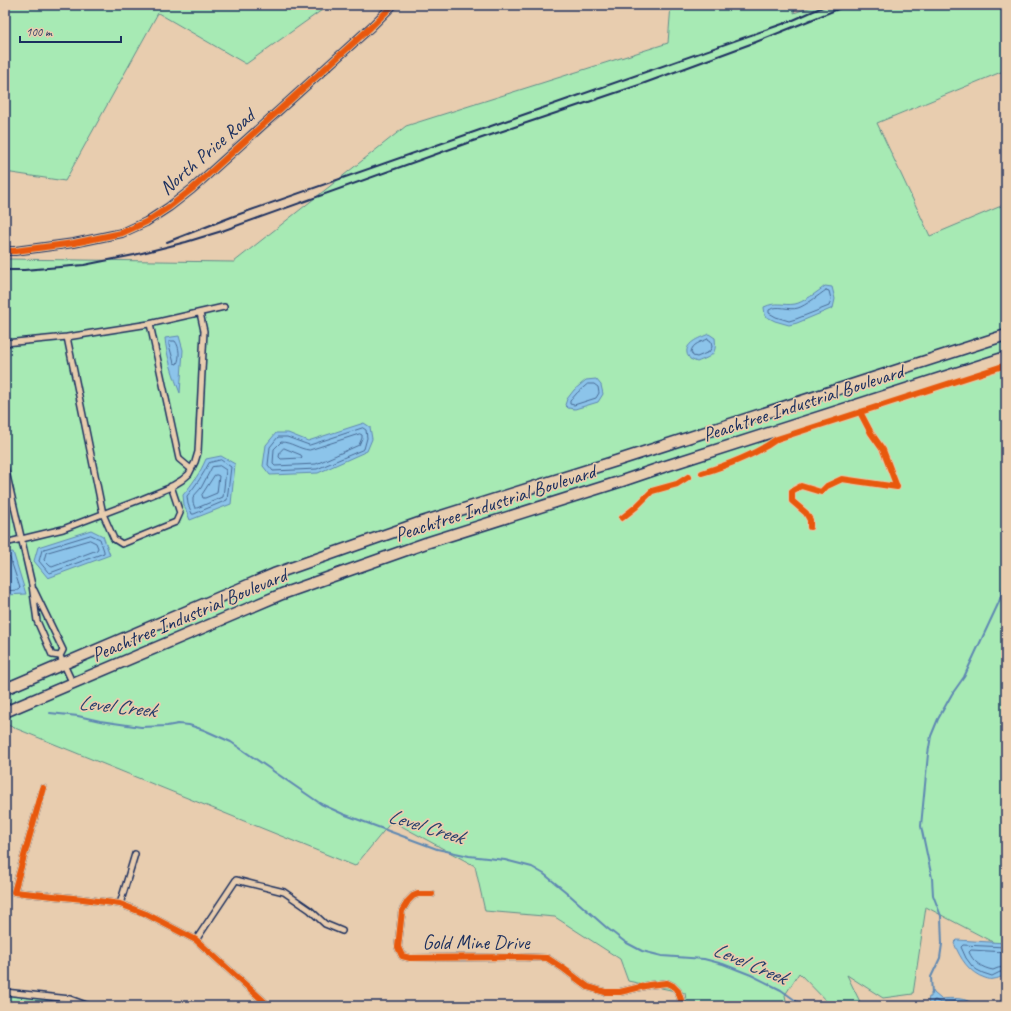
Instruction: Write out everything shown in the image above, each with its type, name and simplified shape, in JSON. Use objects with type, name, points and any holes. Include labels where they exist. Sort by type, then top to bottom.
[{"type":"highway","name":"Peachtree Industrial Boulevard","points":[[5,689],[62,660],[274,574],[419,523],[1006,335]]},
{"type":"highway","name":"Peachtree Industrial Boulevard","points":[[5,712],[282,594],[426,543],[1006,357]]},
{"type":"street","name":"North Price Road","points":[[5,251],[81,242],[122,233],[146,222],[169,207],[192,189],[371,27],[393,5]]},
{"type":"street","points":[[5,343],[67,337],[150,324],[224,307]]},
{"type":"street","points":[[5,543],[63,529],[103,514],[171,486],[189,474],[198,452],[204,331],[200,313]]},
{"type":"street","points":[[150,324],[179,459],[191,469]]},
{"type":"street","points":[[67,337],[103,514],[114,539],[122,544],[176,522],[180,513],[171,486]]},
{"type":"street","points":[[5,466],[32,585],[37,621],[52,655],[62,660]]},
{"type":"street","points":[[32,585],[63,650],[62,660],[73,684]]},
{"type":"street","points":[[43,788],[14,892],[120,904],[146,914],[196,940],[270,1006]]},
{"type":"street","points":[[120,904],[135,854]]},
{"type":"street","points":[[196,940],[236,880],[284,892],[310,910],[325,924],[342,931]]},
{"type":"street","name":"Gold Mine Drive","points":[[432,894],[418,894],[413,896],[402,911],[398,947],[402,956],[410,958],[547,958],[588,987],[605,992],[620,992],[649,985],[667,983],[678,991],[682,1006]]},
{"type":"street","points":[[5,992],[70,999],[89,1006]]},
{"type":"green space","points":[[5,5],[329,5],[246,64],[158,13],[65,181],[5,172]]},
{"type":"green space","points":[[671,5],[795,5],[794,13],[817,5],[1006,5],[1006,70],[877,123],[930,236],[1006,204],[1006,949],[926,907],[913,994],[883,998],[847,975],[862,1006],[831,1006],[799,973],[785,995],[787,1006],[687,1006],[685,993],[628,981],[620,959],[555,917],[485,911],[475,866],[392,821],[355,866],[5,724],[5,259],[234,262],[406,126],[668,43]]},
{"type":"green space","points":[[5,991],[17,992],[66,1006],[5,1006]]},
{"type":"water","points":[[825,286],[832,287],[835,299],[833,308],[789,325],[765,316],[764,307],[773,304],[798,303]]},
{"type":"water","points":[[709,334],[715,338],[714,352],[709,357],[697,362],[690,359],[687,349],[691,343],[698,338]]},
{"type":"water","points":[[179,336],[183,350],[180,393],[173,373],[165,338]]},
{"type":"water","points":[[596,379],[601,385],[603,394],[598,402],[575,409],[568,408],[565,405],[567,399],[574,390],[586,380]]},
{"type":"water","points":[[364,423],[370,427],[372,439],[367,451],[318,473],[270,475],[263,466],[266,445],[276,433],[288,433],[308,441]]},
{"type":"water","points":[[221,456],[235,464],[231,504],[190,520],[184,505],[183,495],[196,478],[206,459]]},
{"type":"water","points":[[91,530],[103,536],[110,555],[48,578],[34,561],[38,547]]},
{"type":"water","points":[[13,552],[26,594],[5,595],[5,553]]},
{"type":"water","points":[[957,940],[1006,943],[1006,976],[991,979],[974,973],[959,954],[954,943]]},
{"type":"water","points":[[933,991],[941,999],[954,998],[964,1000],[972,1003],[974,1006],[929,1006],[929,997],[931,997],[931,993]]},
{"type":"waterway","points":[[932,994],[931,977],[940,958],[942,944],[941,916],[933,895],[932,878],[921,826],[931,736],[938,719],[952,694],[964,677],[999,602],[1006,579]]},
{"type":"waterway","name":"Level Creek","points":[[50,713],[78,716],[141,727],[178,724],[189,725],[204,730],[231,742],[321,804],[343,814],[437,849],[469,856],[505,860],[532,867],[544,874],[625,942],[642,951],[662,956],[704,959],[723,964],[751,975],[781,990],[803,1006]]},
{"type":"railway","points":[[167,242],[234,216],[791,21],[827,5]]},
{"type":"railway","points":[[5,270],[24,270],[84,265],[134,255],[222,231],[470,142],[642,84],[756,42],[848,5]]},
{"type":"cycle path","points":[[5,251],[74,243],[122,233],[146,222],[169,207],[192,189],[371,27],[393,5]]},
{"type":"cycle path","points":[[702,473],[741,459],[760,450],[777,439],[1006,365]]},
{"type":"cycle path","points":[[810,527],[810,520],[806,513],[792,501],[792,491],[801,486],[821,492],[827,486],[842,479],[897,487],[883,450],[871,433],[860,412]]},
{"type":"cycle path","points":[[622,518],[652,491],[677,484],[688,477]]},
{"type":"cycle path","points":[[43,788],[14,892],[120,904],[146,914],[196,940],[269,1006]]},
{"type":"cycle path","points":[[432,894],[418,894],[413,896],[402,911],[398,947],[402,956],[410,958],[547,958],[588,987],[605,992],[620,992],[649,985],[667,983],[678,991],[682,1006]]}]
